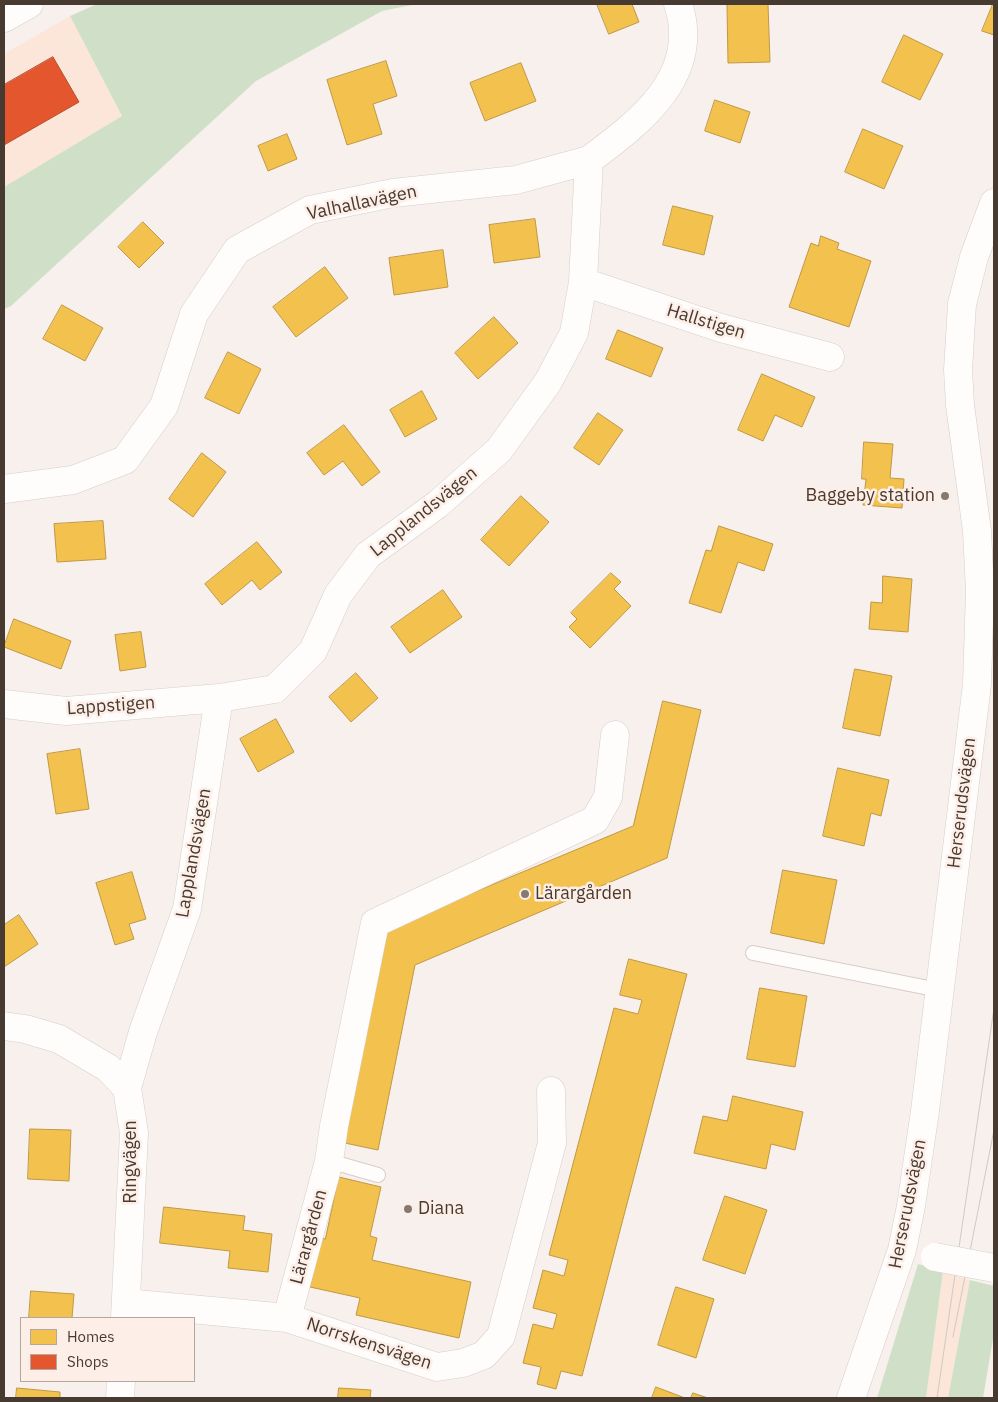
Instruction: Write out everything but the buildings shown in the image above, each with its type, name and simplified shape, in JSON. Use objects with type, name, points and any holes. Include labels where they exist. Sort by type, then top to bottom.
[{"type":"street","points":[[4,18],[29,4]]},
{"type":"street","points":[[589,160],[647,113],[669,86],[679,60],[683,40],[682,14],[678,4]]},
{"type":"street","name":"Lapplandsvägen","points":[[128,1088],[143,1032],[187,909],[218,698],[275,689],[313,651],[338,595],[368,555],[435,506],[499,450],[548,382],[574,333],[583,282],[589,160]]},
{"type":"street","name":"Valhallavägen","points":[[4,489],[73,480],[125,460],[164,406],[194,314],[238,250],[310,210],[393,193],[516,180],[589,160]]},
{"type":"street","name":"Herserudsvägen","points":[[851,1398],[902,1250],[925,1111],[977,684],[980,592],[976,531],[960,405],[958,370],[962,304],[969,273],[994,203]]},
{"type":"street","name":"Hallstigen","points":[[583,282],[721,328],[830,358]]},
{"type":"street","name":"Lappstigen","points":[[4,704],[66,711],[218,698]]},
{"type":"street","name":"Lärargården","points":[[287,1318],[329,1161],[334,1126],[375,923],[595,820],[608,797],[615,734]]},
{"type":"street","points":[[4,1026],[25,1029],[59,1039],[108,1068],[128,1088]]},
{"type":"street","name":"Ringvägen","points":[[126,1310],[134,1133],[128,1088]]},
{"type":"street","name":"Norrskensvägen","points":[[126,1310],[287,1318],[437,1368],[463,1363],[484,1355],[501,1336],[552,1143],[551,1092]]},
{"type":"street","points":[[902,1250],[994,1268]]},
{"type":"street","points":[[120,1398],[121,1382]]},
{"type":"lane","points":[[753,953],[939,990]]},
{"type":"lane","points":[[329,1161],[378,1175]]},
{"type":"shaded area","points":[[70,16],[122,116],[4,187],[4,54]]},
{"type":"shaded area","points":[[943,1271],[970,1280],[948,1398],[926,1398]]},
{"type":"green space","points":[[97,4],[417,4],[382,11],[256,81],[11,306],[4,309],[4,187],[122,116],[70,16]]},
{"type":"green space","points":[[918,1264],[943,1271],[926,1398],[877,1398]]},
{"type":"green space","points":[[970,1280],[994,1286],[994,1333],[983,1398],[948,1398]]},
{"type":"tram line","points":[[937,1398],[994,1008]]},
{"type":"tram line","points":[[953,1337],[994,1130]]},
{"type":"place","name":"Baggeby station","points":[[945,496]]},
{"type":"place","name":"Lärargården","points":[[525,894]]},
{"type":"place","name":"Diana","points":[[408,1209]]}]
